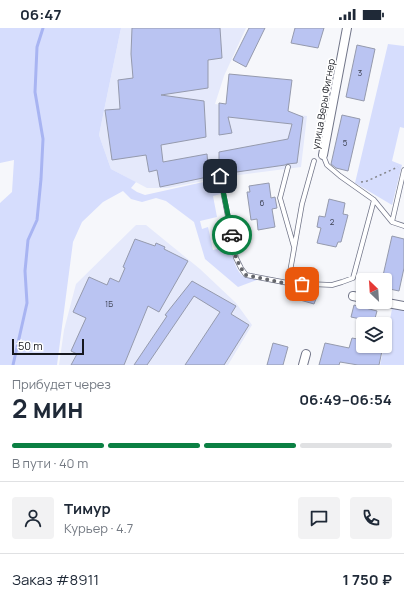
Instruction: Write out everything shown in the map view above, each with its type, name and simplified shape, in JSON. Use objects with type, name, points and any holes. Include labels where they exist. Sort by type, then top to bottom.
[{"type":"street","name":"улица Веры Фигнер","points":[[324,155],[347,28]]},
{"type":"street","points":[[392,304],[404,306]]},
{"type":"street","points":[[303,365],[306,354]]},
{"type":"lane","name":"улица Веры Фигнер","points":[[324,155],[327,165],[374,200],[392,222]]},
{"type":"lane","points":[[288,284],[302,204],[314,161]]},
{"type":"lane","points":[[288,167],[280,198],[294,249]]},
{"type":"lane","points":[[404,170],[392,222],[404,226]]},
{"type":"lane","points":[[220,176],[236,258],[241,268],[246,275],[288,284],[332,285],[353,278],[374,200]]},
{"type":"path","points":[[352,185],[367,181],[399,167]]},
{"type":"shaded area","points":[[0,28],[121,28],[99,135],[111,169],[136,182],[131,188],[145,195],[217,179],[220,194],[213,196],[217,217],[200,221],[202,229],[208,227],[213,250],[220,248],[219,241],[230,239],[237,269],[245,277],[259,279],[238,287],[205,259],[194,222],[166,201],[156,198],[142,202],[131,199],[123,191],[103,202],[82,222],[73,242],[57,365],[0,365],[0,203],[12,192],[14,160],[0,163]]},
{"type":"shaded area","points":[[121,28],[246,28],[224,76],[215,104],[307,116],[301,167],[224,177],[168,188],[147,188],[111,169],[99,135]]},
{"type":"shaded area","points":[[388,44],[404,46],[404,128],[400,127],[392,161],[402,165],[392,205],[355,183]]},
{"type":"shaded area","points":[[136,225],[146,225],[200,269],[236,303],[252,325],[228,365],[59,365],[64,330],[76,284]]},
{"type":"shaded area","points":[[400,307],[404,308],[404,365],[380,365],[383,353],[392,353],[392,317],[390,317],[392,309]]},
{"type":"building","points":[[132,28],[220,28],[222,58],[208,60],[208,88],[161,95],[204,101],[206,137],[161,145],[163,162],[207,154],[208,166],[219,166],[219,152],[288,139],[292,124],[228,117],[232,133],[219,135],[219,103],[226,104],[229,74],[292,80],[288,111],[303,117],[297,163],[223,174],[220,173],[217,175],[160,187],[157,170],[149,172],[146,155],[112,160],[105,110],[120,109],[118,80],[133,78],[131,54]]},
{"type":"building","points":[[249,28],[265,28],[246,67],[233,60]]},
{"type":"building","points":[[295,28],[324,28],[318,48],[291,43]]},
{"type":"building","points":[[357,45],[375,49],[364,101],[346,97]]},
{"type":"building","points":[[342,115],[360,119],[348,171],[336,168],[331,164]]},
{"type":"building","points":[[269,183],[271,198],[275,197],[277,208],[272,209],[275,227],[258,230],[257,219],[251,220],[247,192],[250,192],[249,186]]},
{"type":"building","points":[[329,199],[345,203],[343,214],[348,215],[341,242],[338,242],[336,247],[317,243],[321,228],[317,227],[319,216],[325,217]]},
{"type":"building","points":[[392,236],[404,239],[404,268],[399,291],[392,290],[392,273],[384,273]]},
{"type":"building","points":[[135,239],[155,246],[156,243],[165,247],[164,249],[188,261],[159,312],[148,306],[124,365],[71,365],[77,354],[71,351],[86,318],[73,312],[89,277],[107,285],[110,278],[119,282],[125,268],[123,267]]},
{"type":"building","points":[[192,281],[236,306],[231,314],[249,325],[224,365],[185,365],[220,312],[194,296],[147,365],[134,365],[167,316],[165,315]]},
{"type":"building","points":[[303,291],[318,294],[314,304],[300,300]]},
{"type":"building","points":[[354,305],[356,306],[356,309],[369,309],[377,311],[375,317],[351,317]]},
{"type":"building","points":[[352,338],[356,339],[356,353],[382,353],[379,365],[358,365],[340,362],[339,365],[319,365],[325,343],[349,348]]},
{"type":"building","points":[[273,343],[288,347],[283,365],[267,365]]},
{"type":"waterway","points":[[13,365],[27,303],[25,271],[28,240],[37,220],[41,179],[43,139],[35,92],[37,47],[43,28]]},
{"type":"way so far","points":[[232,235],[236,258],[246,275],[288,284],[302,284]]},
{"type":"route","points":[[220,176],[232,235]]}]
